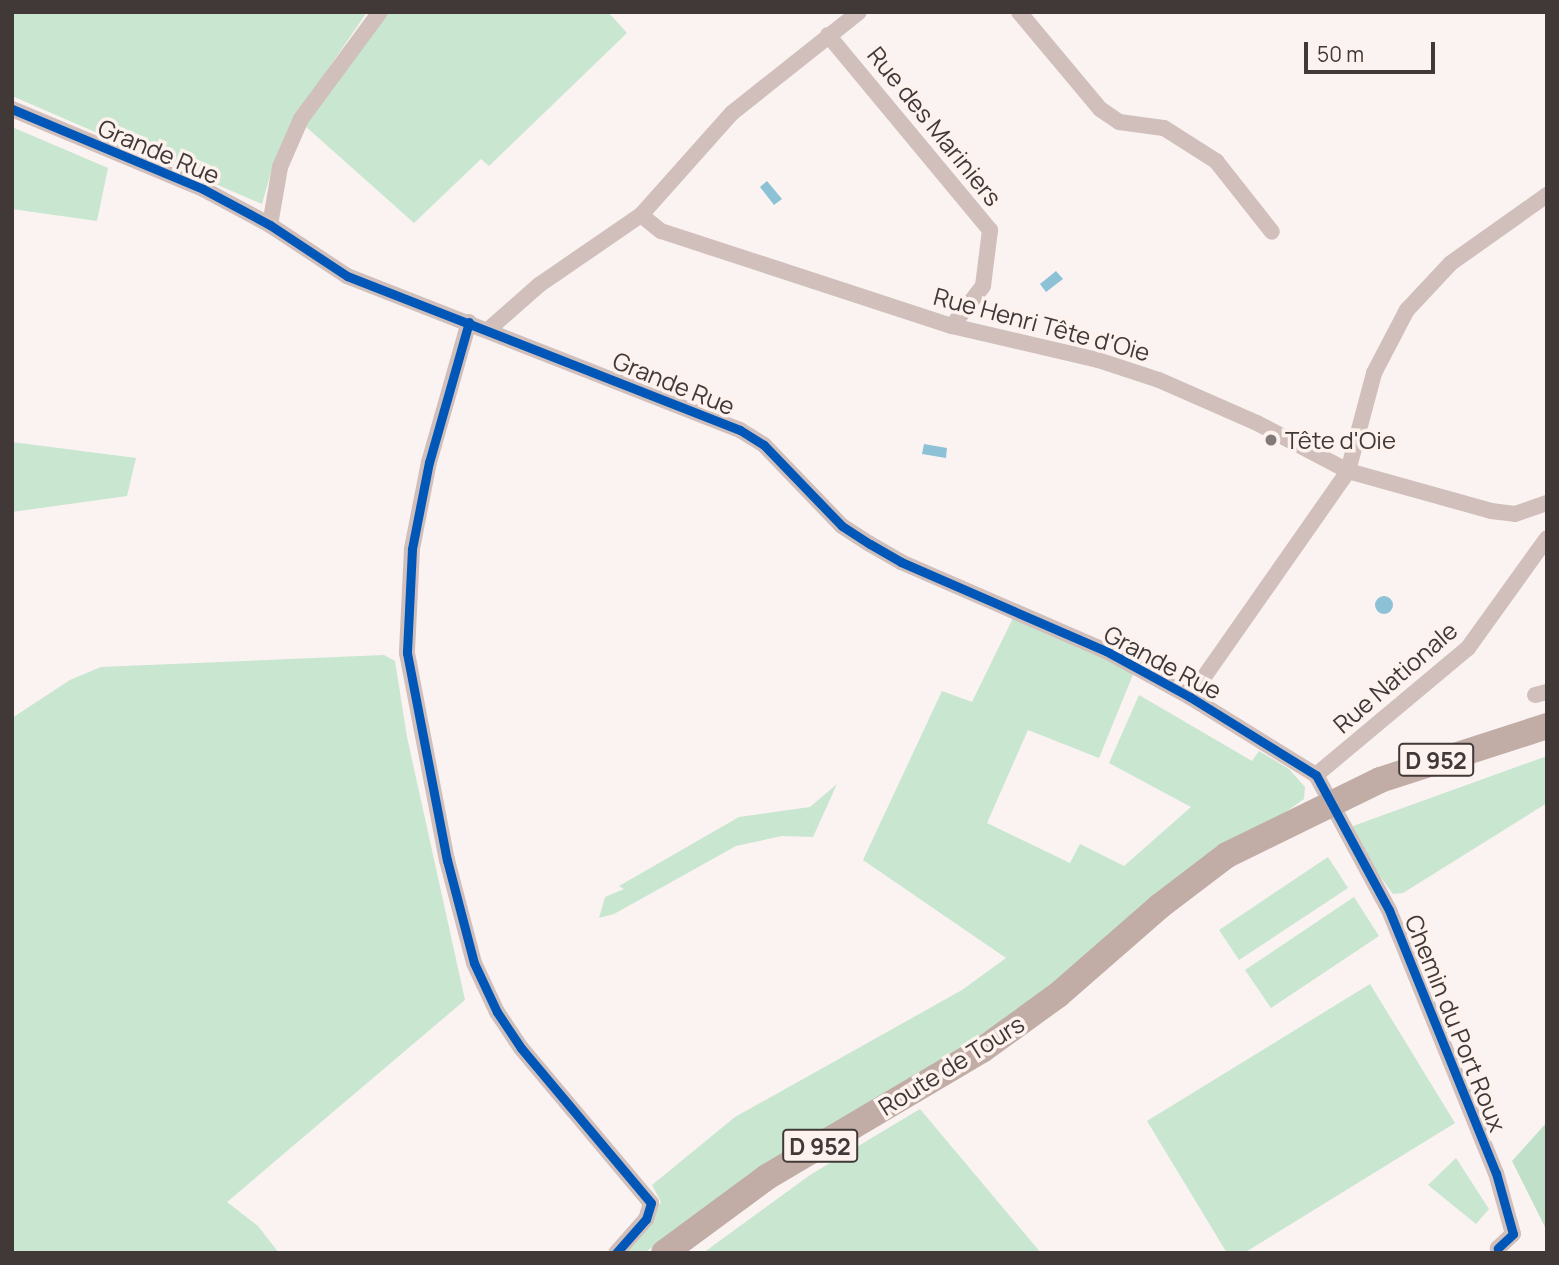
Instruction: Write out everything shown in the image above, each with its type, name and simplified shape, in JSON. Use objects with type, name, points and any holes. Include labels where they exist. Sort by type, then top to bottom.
[{"type":"main road","name":"Route de Tours","points":[[664,1253],[767,1177],[982,1050],[1126,938],[1332,811],[1547,729]]},
{"type":"street","points":[[270,225],[280,167],[302,119],[380,12]]},
{"type":"street","points":[[489,329],[539,285],[641,215],[732,113],[859,12]]},
{"type":"street","points":[[1019,12],[1100,109],[1119,122],[1164,128],[1216,160],[1272,232]]},
{"type":"street","name":"Rue des Mariniers","points":[[828,35],[990,230],[984,286],[952,326]]},
{"type":"street","name":"Grande Rue","points":[[12,109],[203,189],[270,225],[346,276],[489,329],[740,430],[764,445],[842,526],[901,562],[1095,646],[1190,696],[1316,775]]},
{"type":"street","points":[[1190,696],[1348,471],[1374,373],[1407,310],[1451,263],[1547,195]]},
{"type":"street","name":"Rue Henri Tête d'Oie","points":[[641,215],[661,231],[952,326],[1098,360],[1159,380],[1257,423],[1348,471],[1490,511],[1516,514],[1547,503]]},
{"type":"street","points":[[469,322],[429,462],[412,549],[407,653],[447,860],[474,963],[497,1012],[521,1048],[651,1203],[646,1219],[616,1253]]},
{"type":"street","name":"Rue Nationale","points":[[1316,775],[1468,648],[1547,538]]},
{"type":"street","points":[[1316,775],[1332,811]]},
{"type":"street","name":"Chemin du Port Roux","points":[[1332,811],[1389,909],[1496,1173],[1513,1234],[1498,1248]]},
{"type":"green space","points":[[12,12],[367,12],[292,122],[274,162],[262,204],[12,96]]},
{"type":"green space","points":[[387,12],[608,12],[627,33],[489,166],[481,159],[414,223],[304,125]]},
{"type":"green space","points":[[12,127],[108,168],[97,221],[12,209]]},
{"type":"green space","points":[[12,442],[136,458],[127,496],[12,512]]},
{"type":"green space","points":[[1013,618],[1134,672],[1099,758],[1028,730],[987,823],[1070,863],[1080,844],[1124,866],[1191,807],[1109,763],[1139,695],[1252,761],[1259,751],[1289,769],[1305,787],[1304,799],[1107,940],[1001,1024],[922,1075],[801,1142],[644,1253],[626,1253],[661,1202],[652,1185],[735,1117],[962,990],[1006,958],[863,860],[942,691],[972,702]]},
{"type":"green space","points":[[384,655],[395,661],[407,737],[465,1000],[227,1202],[258,1226],[279,1253],[12,1253],[12,718],[70,680],[101,667]]},
{"type":"green space","points":[[1547,756],[1547,803],[1403,893],[1393,894],[1363,853],[1353,826]]},
{"type":"green space","points":[[837,784],[813,837],[782,836],[736,846],[614,914],[599,918],[605,897],[624,889],[619,886],[739,817],[810,807]]},
{"type":"green space","points":[[1328,857],[1348,888],[1239,960],[1219,930]]},
{"type":"green space","points":[[1354,897],[1379,936],[1271,1008],[1245,970]]},
{"type":"green space","points":[[1370,984],[1455,1123],[1244,1253],[1227,1253],[1147,1121]]},
{"type":"green space","points":[[920,1109],[1041,1253],[703,1253],[810,1175]]},
{"type":"green space","points":[[1547,1122],[1547,1231],[1512,1161]]},
{"type":"green space","points":[[1456,1158],[1489,1209],[1476,1224],[1428,1185]]},
{"type":"water","points":[[767,181],[782,199],[774,205],[760,187]]},
{"type":"water","points":[[1056,271],[1063,279],[1046,292],[1040,284]]},
{"type":"water","points":[[924,444],[947,448],[946,458],[922,454]]},
{"type":"water","points":[[1384,596],[1390,599],[1393,605],[1390,611],[1384,614],[1378,611],[1375,605],[1378,599]]},
{"type":"cycle path","points":[[12,109],[203,189],[270,225],[347,276],[740,430],[764,445],[842,526],[870,544],[901,562],[1106,651],[1190,697],[1316,775],[1389,910],[1496,1173],[1513,1234],[1498,1248]]},
{"type":"cycle path","points":[[469,322],[429,462],[412,549],[407,653],[447,860],[474,963],[497,1012],[521,1048],[651,1203],[646,1219],[616,1253]]},
{"type":"place","name":"Tête d'Oie","points":[[1271,440]]}]
